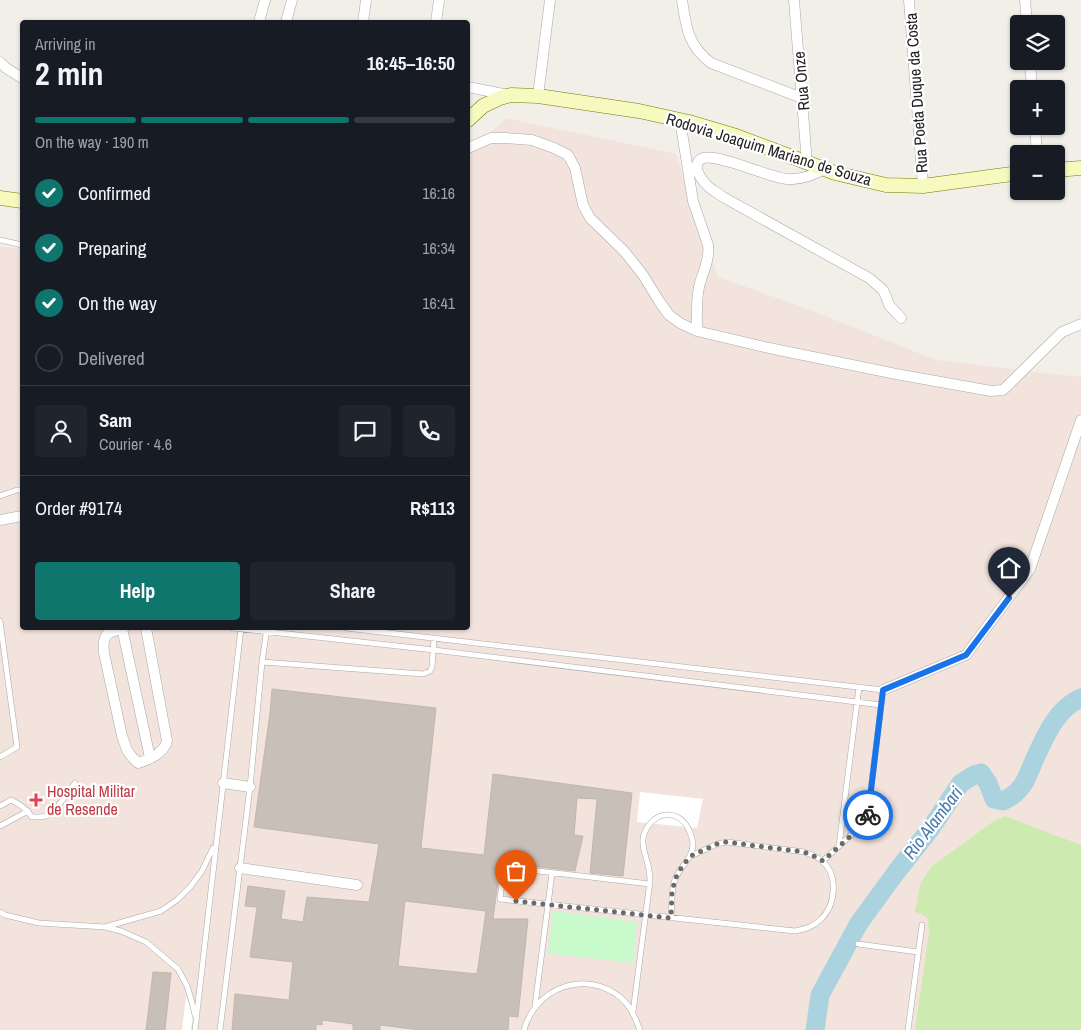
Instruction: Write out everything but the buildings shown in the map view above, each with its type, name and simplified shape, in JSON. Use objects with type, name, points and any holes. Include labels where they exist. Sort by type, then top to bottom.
[{"type":"main road","name":"Rodovia Joaquim Mariano de Souza","points":[[470,118],[483,106],[500,98],[511,95],[538,96],[639,111],[680,120],[736,136],[835,173],[886,185],[923,186],[1010,174]]},
{"type":"main road","points":[[1065,169],[1081,168]]},
{"type":"main road","points":[[0,198],[20,201]]},
{"type":"street","points":[[260,20],[265,0]]},
{"type":"street","points":[[287,20],[292,0]]},
{"type":"street","points":[[363,20],[366,0]]},
{"type":"street","points":[[436,20],[439,0]]},
{"type":"street","points":[[538,96],[550,0]]},
{"type":"street","points":[[682,0],[686,29],[702,56],[711,64],[802,98]]},
{"type":"street","name":"Rua Onze","points":[[794,0],[807,162]]},
{"type":"street","name":"Rua Poeta Duque da Costa","points":[[909,0],[923,186]]},
{"type":"street","points":[[1025,0],[1026,15]]},
{"type":"street","points":[[0,62],[20,77]]},
{"type":"street","points":[[470,87],[511,95]]},
{"type":"street","points":[[680,120],[693,201],[709,251],[699,287],[697,331]]},
{"type":"street","points":[[470,147],[491,138],[532,140],[568,155],[575,168],[583,205],[590,218],[629,257],[669,315],[697,331],[768,348],[896,374],[982,390],[997,391],[1003,390],[1062,332],[1081,324]]},
{"type":"street","points":[[824,169],[811,176],[785,179],[730,162],[706,157],[700,160],[696,168],[710,188],[723,197],[869,278],[883,290],[889,305],[901,318]]},
{"type":"street","points":[[883,690],[966,655],[1030,569],[1081,420]]},
{"type":"street","points":[[0,520],[20,516]]},
{"type":"street","points":[[116,630],[108,632],[105,636],[103,643],[104,653],[122,736],[127,750],[138,763],[163,750],[167,741],[146,630]]},
{"type":"street","points":[[123,630],[150,758]]},
{"type":"street","points":[[223,783],[250,787]]},
{"type":"street","points":[[240,868],[356,885]]},
{"type":"lane","points":[[0,240],[20,245]]},
{"type":"lane","points":[[0,496],[20,490]]},
{"type":"lane","points":[[0,621],[17,747],[0,757]]},
{"type":"lane","points":[[195,1030],[241,630]]},
{"type":"lane","points":[[220,1030],[250,787],[267,630]]},
{"type":"lane","points":[[275,630],[881,705]]},
{"type":"lane","points":[[364,630],[883,690],[868,820],[823,861]]},
{"type":"lane","points":[[262,662],[423,674],[430,671],[432,667],[434,638]]},
{"type":"lane","points":[[777,678],[777,692]]},
{"type":"lane","points":[[839,846],[860,688]]},
{"type":"lane","points":[[0,806],[11,800],[21,804],[32,816],[40,818],[47,816],[56,808],[75,783]]},
{"type":"lane","points":[[0,826],[28,810]]},
{"type":"lane","points":[[633,1012],[650,884],[649,867],[643,846],[646,829],[660,816],[671,814],[681,819],[692,837],[691,856]]},
{"type":"lane","points":[[105,927],[161,911],[177,900],[202,871],[216,840]]},
{"type":"lane","points":[[650,884],[504,867],[500,899],[671,918],[795,931],[808,929],[830,909],[834,884],[830,871],[823,861],[804,852],[726,842],[691,856],[683,865],[675,879],[672,893],[671,918]]},
{"type":"lane","points":[[534,1007],[552,873]]},
{"type":"lane","points":[[0,912],[5,915],[39,923],[105,927],[121,930],[146,942],[178,969],[187,986],[196,1020]]},
{"type":"lane","points":[[908,1030],[922,925]]},
{"type":"lane","points":[[858,944],[918,952]]},
{"type":"lane","points":[[524,1030],[526,1021],[534,1007],[548,994],[566,986],[585,984],[604,988],[620,997],[633,1012],[640,1030]]},
{"type":"shaded area","points":[[506,118],[676,154],[718,277],[808,309],[936,360],[1081,377],[1081,1030],[0,1030],[0,246],[20,249],[20,630],[470,630],[470,151]]},
{"type":"green space","points":[[1005,816],[1081,845],[1081,1030],[915,1030],[929,933],[928,919],[922,914],[915,912],[920,884],[931,867],[991,823]]},
{"type":"green space","points":[[553,911],[637,922],[633,963],[548,953]]},
{"type":"pier","points":[[640,792],[703,799],[697,828],[637,822]]},
{"type":"pier","points":[[186,996],[193,1013],[191,1030],[182,1030]]},
{"type":"waterway","name":"Rio Alambari","points":[[815,1030],[820,995],[859,923],[931,828],[961,783],[981,773],[988,783],[994,799],[1003,801],[1012,795],[1024,783],[1053,723],[1070,704],[1081,698]]},
{"type":"way so far","points":[[516,901],[671,918],[672,893],[675,879],[691,856],[706,848],[726,842],[804,852],[823,861],[868,820],[868,815]]},
{"type":"place","name":"Hospital Militar de Resende","points":[[36,800]]},
{"type":"route","points":[[868,815],[883,690],[966,655],[1009,598]]}]
